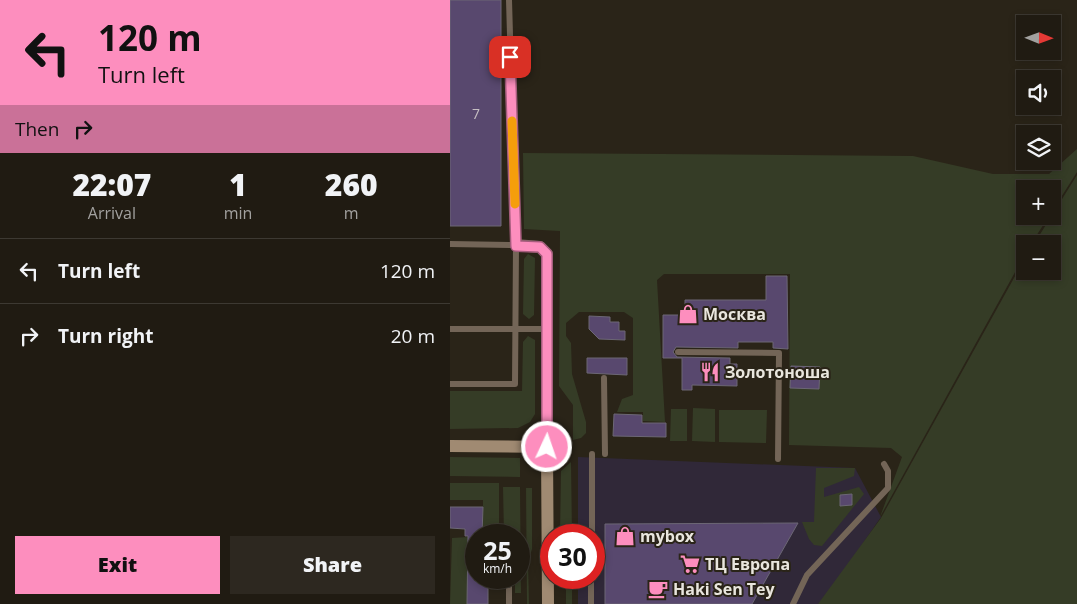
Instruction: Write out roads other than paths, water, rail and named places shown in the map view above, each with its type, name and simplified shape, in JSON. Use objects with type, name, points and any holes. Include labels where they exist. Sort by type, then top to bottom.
[{"type":"main road","points":[[450,446],[547,447],[548,604]]},
{"type":"street","points":[[516,246],[540,247],[547,254],[547,447]]},
{"type":"lane","points":[[450,384],[514,384],[516,246],[509,0]]},
{"type":"lane","points":[[450,244],[516,246]]},
{"type":"lane","points":[[450,329],[548,329]]},
{"type":"lane","points":[[678,352],[779,353],[778,458]]},
{"type":"lane","points":[[604,378],[605,454]]},
{"type":"lane","points":[[592,454],[592,524]]},
{"type":"lane","points":[[793,604],[807,575],[888,488],[888,471],[884,464]]},
{"type":"lane","points":[[509,589],[509,604]]},
{"type":"lane","points":[[591,589],[591,604]]},
{"type":"place","name":"Москва","points":[[688,314]]},
{"type":"place","name":"Золотоноша","points":[[710,372]]},
{"type":"place","name":"mybox","points":[[625,536]]},
{"type":"place","name":"ТЦ Европа","points":[[690,564]]},
{"type":"place","name":"Haki Sen Tey","points":[[658,589]]}]
